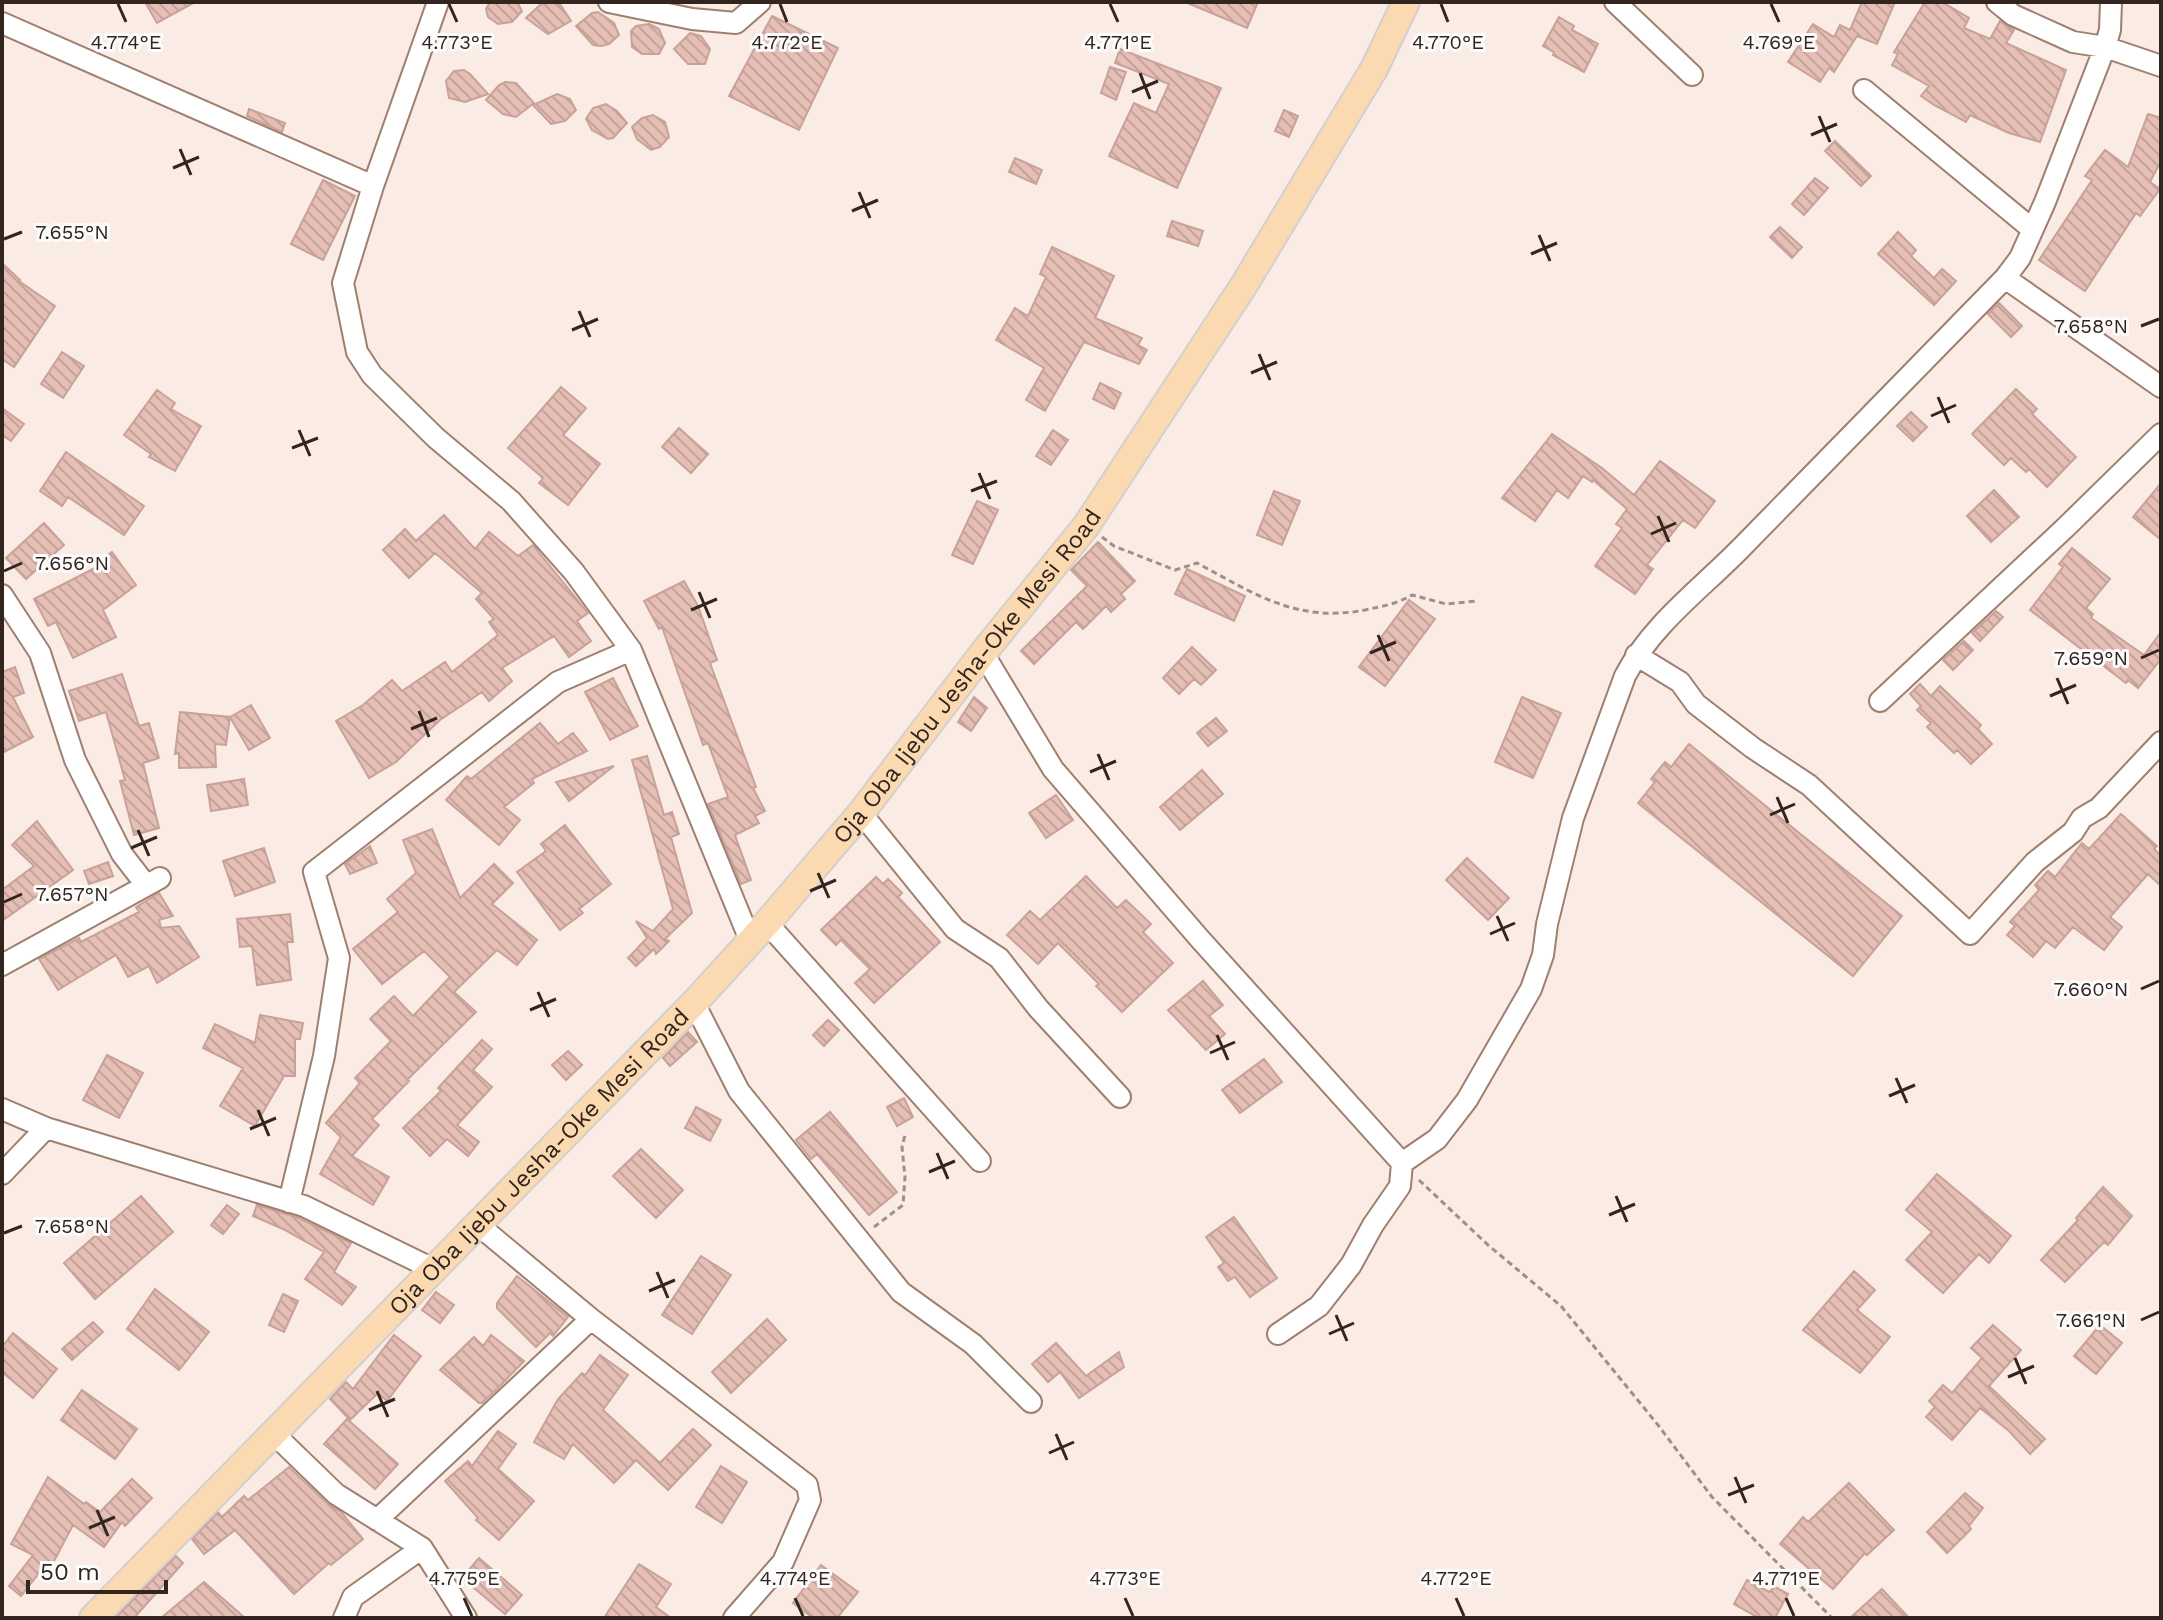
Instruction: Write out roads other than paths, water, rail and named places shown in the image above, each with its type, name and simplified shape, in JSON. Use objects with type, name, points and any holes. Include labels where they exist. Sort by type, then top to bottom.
[{"type":"main road","name":"Oja Oba Ijebu Jesha-Oke Mesi Road","points":[[93,1618],[694,1003],[861,813],[983,653],[1086,526],[1244,285],[1374,69],[1406,2]]},
{"type":"street","points":[[438,2],[373,186],[343,283],[357,352],[372,375],[436,438],[511,501],[574,572],[631,650],[759,932],[980,1161]]},
{"type":"street","points":[[609,2],[692,19],[736,23],[760,2]]},
{"type":"street","points":[[1615,2],[1692,75]]},
{"type":"street","points":[[1997,2],[2013,15],[2073,42],[2105,47],[2161,66]]},
{"type":"street","points":[[1402,1163],[1437,1139],[1467,1100],[1531,989],[1543,955],[1547,924],[1573,818],[1625,676],[1636,655],[1650,637],[2005,278],[2020,258],[2105,47],[2110,30],[2111,2]]},
{"type":"street","points":[[2,23],[373,186]]},
{"type":"street","points":[[1864,90],[2032,229]]},
{"type":"street","points":[[2005,278],[2161,387]]},
{"type":"street","points":[[1880,701],[2161,434]]},
{"type":"street","points":[[2,595],[40,653],[75,760],[122,854],[153,882],[2,965]]},
{"type":"street","points":[[289,1202],[324,1056],[339,958],[314,872],[558,682],[631,650]]},
{"type":"street","points":[[983,653],[1053,769],[1199,938],[1402,1163],[1400,1186],[1351,1265],[1319,1306],[1278,1334]]},
{"type":"street","points":[[1636,655],[1680,682],[1696,704],[1753,748],[1809,785],[1970,934],[2035,862],[2073,832],[2082,818],[2099,808],[2161,742]]},
{"type":"street","points":[[861,813],[955,929],[999,958],[1038,1008],[1120,1097]]},
{"type":"street","points":[[694,1003],[739,1091],[901,1292],[973,1344],[1031,1402]]},
{"type":"street","points":[[2,1109],[46,1128],[304,1206],[433,1269]]},
{"type":"street","points":[[2,1174],[46,1128]]},
{"type":"street","points":[[477,1224],[591,1319],[807,1485],[810,1500],[783,1562],[734,1618]]},
{"type":"street","points":[[377,1520],[591,1319]]},
{"type":"street","points":[[273,1433],[336,1494],[422,1548],[466,1618]]},
{"type":"street","points":[[344,1618],[353,1597],[422,1548]]}]
